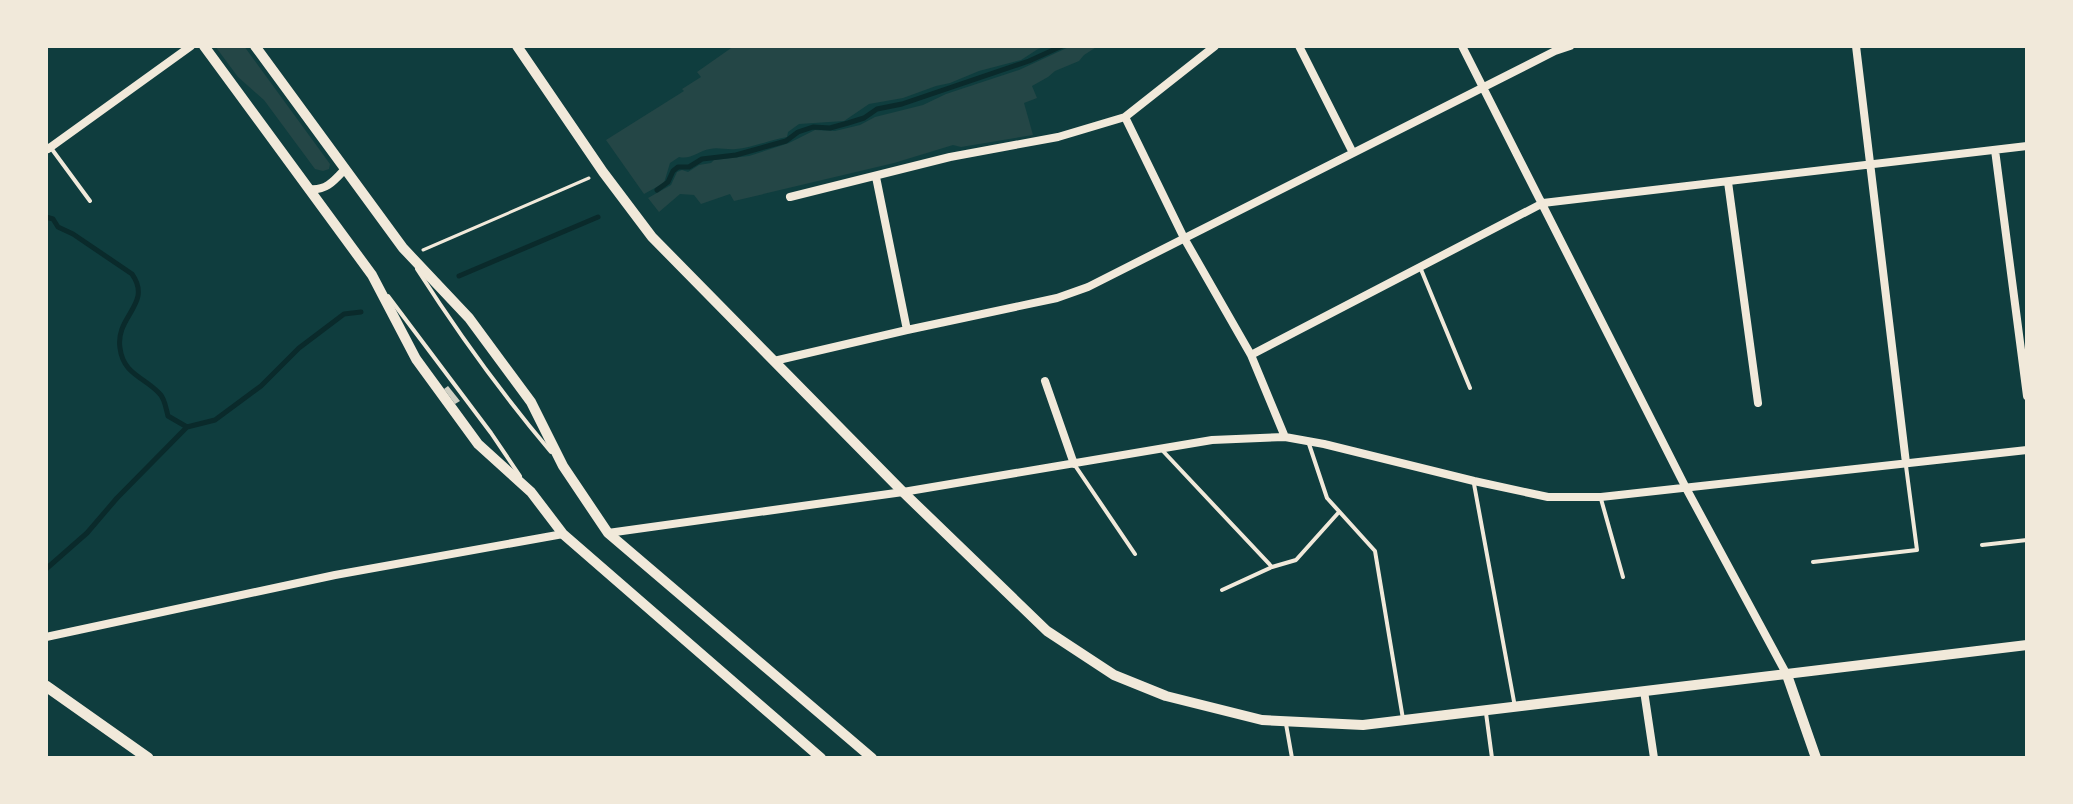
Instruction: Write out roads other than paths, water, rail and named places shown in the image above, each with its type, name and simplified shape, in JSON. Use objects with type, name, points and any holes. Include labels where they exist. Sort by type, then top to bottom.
[{"type":"main road","points":[[46,686],[148,758]]},
{"type":"street","points":[[48,148],[191,46]]},
{"type":"street","points":[[204,46],[372,275],[416,359],[478,444],[531,492],[563,534],[821,758]]},
{"type":"street","points":[[255,46],[407,252],[469,318],[531,402],[563,466],[608,533],[872,758]]},
{"type":"street","points":[[517,46],[603,172],[652,237],[903,492],[1047,631],[1114,675],[1166,696],[1262,720],[1363,725],[2027,645]]},
{"type":"street","points":[[790,197],[950,157],[1058,137],[1125,117],[1215,46]]},
{"type":"street","points":[[1299,46],[1353,153]]},
{"type":"street","points":[[1462,46],[1686,488],[1787,675],[1816,758]]},
{"type":"street","points":[[774,361],[1057,298],[1088,287],[1484,86],[1570,46]]},
{"type":"street","points":[[1856,46],[1906,463]]},
{"type":"street","points":[[1125,117],[1184,238],[1251,355],[1285,437]]},
{"type":"street","points":[[1251,355],[1543,203],[2027,146]]},
{"type":"street","points":[[1995,150],[2027,396]]},
{"type":"street","points":[[309,189],[318,190],[327,186],[345,169]]},
{"type":"street","points":[[876,177],[907,330]]},
{"type":"street","points":[[1728,182],[1758,403]]},
{"type":"street","points":[[1045,381],[1074,464]]},
{"type":"street","points":[[608,533],[903,492],[1212,440],[1285,437],[1309,441],[1548,497],[1601,497],[2027,450]]},
{"type":"street","points":[[46,637],[335,575],[563,534]]},
{"type":"street","points":[[1644,691],[1654,758]]},
{"type":"lane","points":[[48,148],[90,201]]},
{"type":"lane","points":[[407,252],[486,372],[563,466]]},
{"type":"lane","points":[[1420,267],[1470,388]]},
{"type":"lane","points":[[372,275],[491,433],[531,492]]},
{"type":"lane","points":[[1309,441],[1327,498],[1375,551],[1403,720]]},
{"type":"lane","points":[[1162,450],[1272,567]]},
{"type":"lane","points":[[1813,562],[1917,550],[1906,463]]},
{"type":"lane","points":[[1074,464],[1135,554]]},
{"type":"lane","points":[[1474,481],[1515,707]]},
{"type":"lane","points":[[1601,497],[1623,577]]},
{"type":"lane","points":[[1222,590],[1272,567],[1296,560],[1339,512]]},
{"type":"lane","points":[[1982,545],[2027,540]]},
{"type":"lane","points":[[1486,711],[1492,758]]},
{"type":"lane","points":[[1285,722],[1292,758]]},
{"type":"waterway","points":[[657,190],[668,182],[678,167],[689,167],[702,159],[736,155],[786,141],[798,132],[813,127],[830,128],[864,118],[877,109],[902,104],[1029,61],[1062,46]]},
{"type":"waterway","points":[[46,217],[132,274],[138,294],[120,337],[122,357],[130,369],[161,395],[168,416],[187,427]]},
{"type":"waterway","points":[[459,276],[598,217]]},
{"type":"waterway","points":[[46,569],[87,533],[187,427],[215,420],[261,386],[299,348],[344,314],[361,312]]}]
